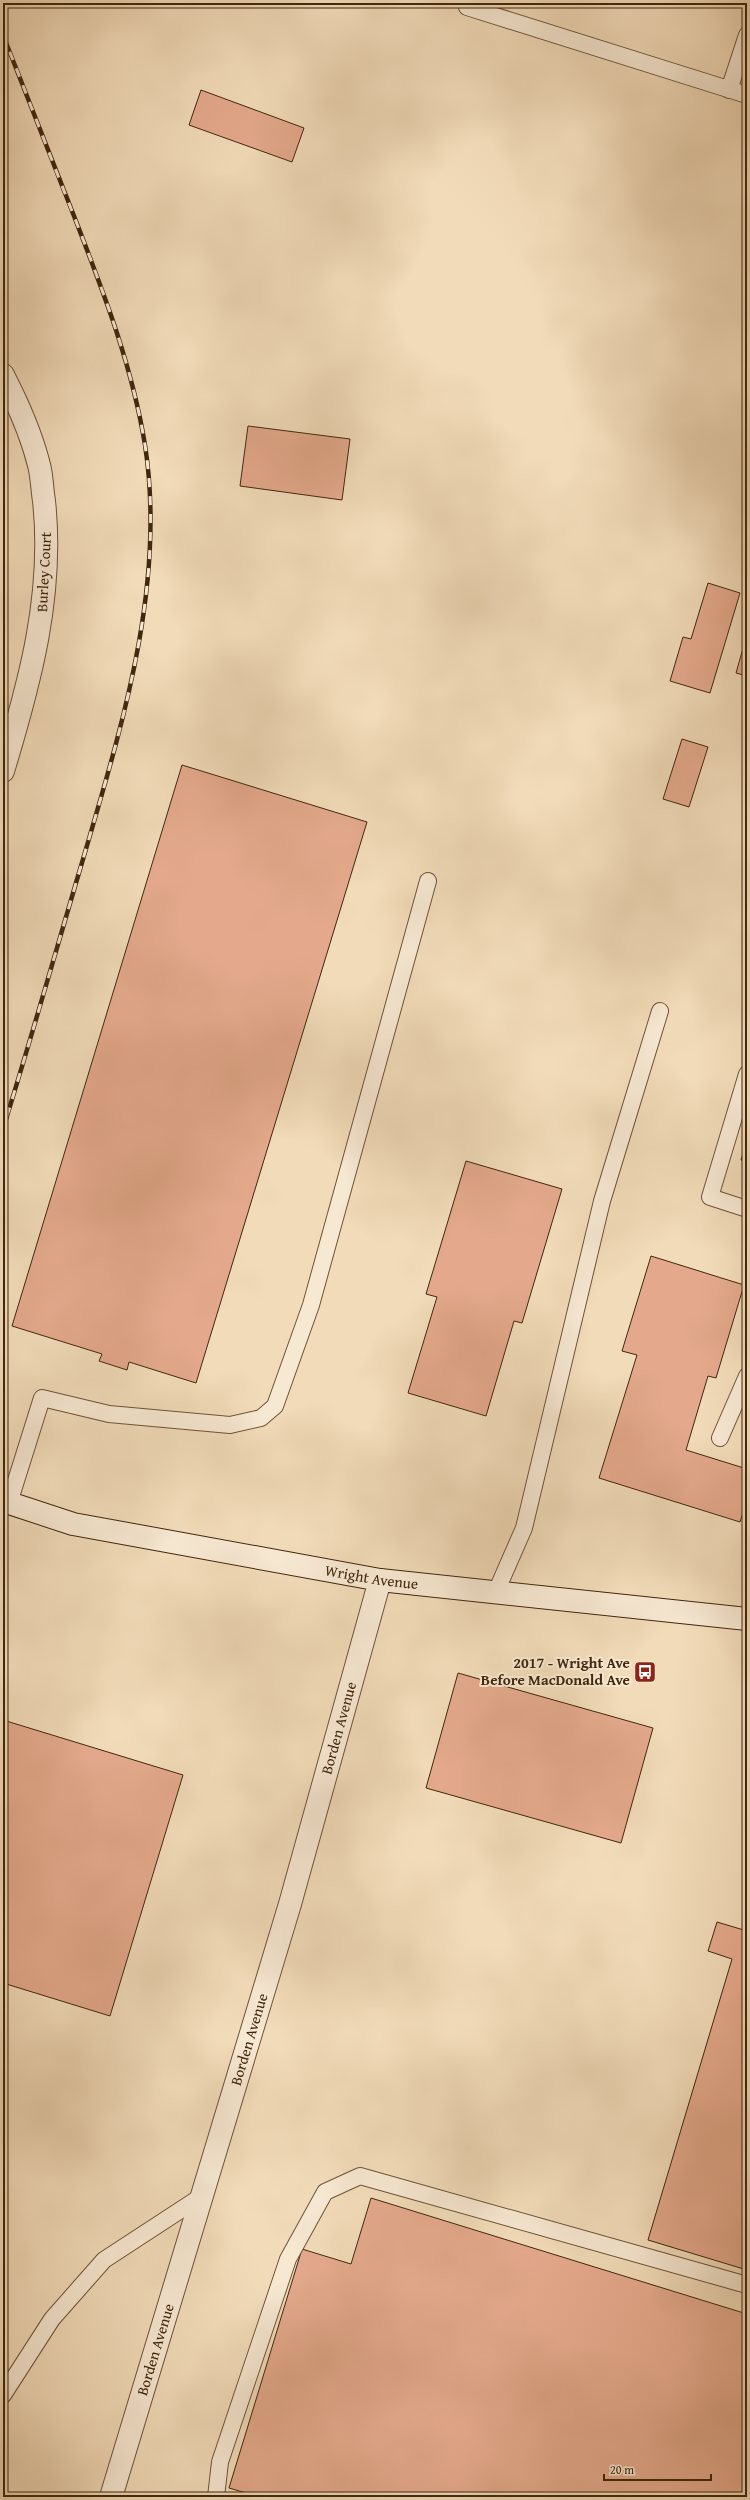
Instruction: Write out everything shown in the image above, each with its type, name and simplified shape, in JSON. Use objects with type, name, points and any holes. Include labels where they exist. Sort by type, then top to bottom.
[{"type":"street","name":"Burley Court","points":[[3,375],[22,411],[40,466],[47,531],[45,598],[34,660],[3,771]]},
{"type":"street","name":"Wright Avenue","points":[[6,1502],[73,1524],[380,1580],[747,1619]]},
{"type":"street","name":"Borden Avenue","points":[[111,2497],[290,1904],[380,1580]]},
{"type":"lane","points":[[468,3],[467,7],[747,96]]},
{"type":"lane","points":[[729,90],[747,35]]},
{"type":"lane","points":[[6,1502],[42,1398],[109,1414],[230,1425],[261,1418],[275,1406],[311,1305],[428,881]]},
{"type":"lane","points":[[496,1592],[524,1528],[602,1200],[660,1011]]},
{"type":"lane","points":[[747,1074],[710,1197],[747,1209]]},
{"type":"lane","points":[[720,1438],[747,1376]]},
{"type":"lane","points":[[216,2497],[220,2462],[288,2259],[324,2192],[360,2176],[747,2285]]},
{"type":"lane","points":[[3,2395],[52,2319],[104,2260],[202,2196]]},
{"type":"building","points":[[201,90],[304,128],[292,162],[189,125]]},
{"type":"building","points":[[248,426],[350,439],[342,500],[240,486]]},
{"type":"building","points":[[708,583],[740,593],[710,693],[670,681],[683,637],[691,639]]},
{"type":"building","points":[[747,634],[747,676],[736,673]]},
{"type":"building","points":[[682,739],[708,747],[689,807],[663,799]]},
{"type":"building","points":[[182,765],[367,822],[196,1383],[129,1362],[127,1370],[99,1361],[102,1354],[12,1326]]},
{"type":"building","points":[[747,1140],[747,1162],[741,1160]]},
{"type":"building","points":[[466,1161],[562,1189],[522,1323],[514,1321],[486,1416],[408,1393],[437,1297],[426,1294]]},
{"type":"building","points":[[651,1256],[744,1285],[716,1378],[708,1376],[686,1450],[747,1469],[747,1500],[740,1522],[599,1478],[637,1355],[622,1351]]},
{"type":"building","points":[[458,1673],[653,1728],[621,1843],[426,1788]]},
{"type":"building","points":[[3,1720],[183,1775],[110,2016],[3,1983]]},
{"type":"building","points":[[717,1922],[747,1931],[747,2270],[648,2240],[732,1959],[708,1951]]},
{"type":"building","points":[[371,2198],[747,2314],[747,2497],[260,2497],[229,2488],[302,2249],[351,2264]]},
{"type":"railway","points":[[3,35],[85,244],[116,329],[139,415],[145,445],[150,498],[150,552],[145,605],[136,658],[124,711],[111,764],[3,1129]]},
{"type":"place","name":"2017 - Wright Ave Before MacDonald Ave","points":[[645,1672]]}]
